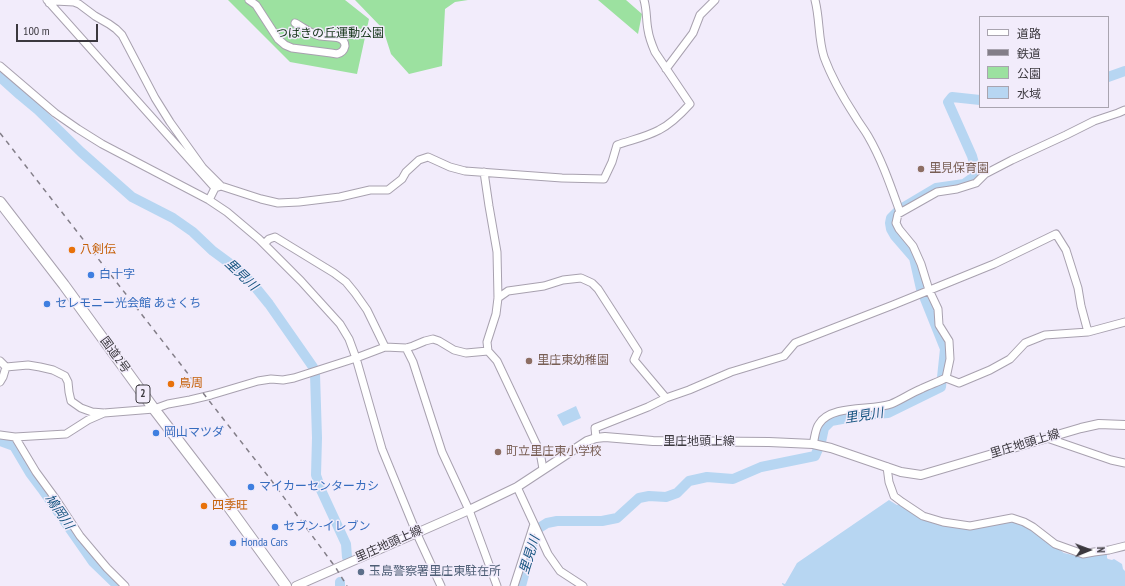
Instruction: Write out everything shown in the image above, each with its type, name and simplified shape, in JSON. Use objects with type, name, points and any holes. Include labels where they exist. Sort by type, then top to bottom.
[{"type":"highway","name":"国道2号","points":[[0,202],[64,285],[286,586]]},
{"type":"main road","name":"里庄地頭上線","points":[[296,586],[469,510],[517,486],[586,442],[596,438],[605,437],[652,441],[769,442],[817,445],[901,472],[921,475],[1091,425],[1125,425]]},
{"type":"street","points":[[249,0],[256,5],[278,39],[285,45],[292,48],[337,54],[345,47],[342,40],[338,38],[320,36],[295,23]]},
{"type":"street","points":[[48,2],[218,187],[278,203],[340,197],[370,190],[388,190],[402,179],[406,172],[419,160],[428,157],[456,169],[562,178],[604,179],[612,162],[617,145],[658,130],[671,122],[690,104],[655,52],[648,30],[646,5],[644,0]]},
{"type":"street","points":[[666,69],[693,33],[700,16],[715,0]]},
{"type":"street","points":[[815,0],[819,36],[824,57],[836,83],[855,117],[869,137],[887,176],[900,212]]},
{"type":"street","points":[[48,2],[74,2],[79,4],[109,24],[122,35],[155,98],[170,122],[218,187]]},
{"type":"street","points":[[0,66],[55,113],[84,133],[209,200],[227,212],[264,244],[301,281],[340,324],[349,339],[356,358],[382,449],[416,532],[441,586]]},
{"type":"street","points":[[817,445],[818,426],[820,422],[830,415],[839,411],[892,404],[922,388],[946,378],[949,370],[949,341],[939,325],[938,309],[929,290],[921,264],[912,246],[896,223],[898,214],[937,192],[957,189],[976,183],[985,174],[1012,160],[1094,121],[1125,110]]},
{"type":"street","points":[[484,172],[497,252],[498,298],[496,314],[487,342],[488,351],[497,361],[534,438],[540,452],[543,469]]},
{"type":"street","points":[[209,200],[218,187]]},
{"type":"street","points":[[596,438],[595,428],[731,372],[784,356],[795,343],[994,264],[1056,234],[1066,250],[1078,288],[1088,332]]},
{"type":"street","points":[[264,244],[269,239],[275,237],[346,282],[367,310],[385,347]]},
{"type":"street","points":[[498,298],[508,291],[544,286],[563,280],[581,278],[592,283],[598,289],[638,351],[634,360],[666,398]]},
{"type":"street","points":[[946,378],[959,383],[990,370],[1010,359],[1024,343],[1045,335],[1088,332],[1125,322]]},
{"type":"street","points":[[6,367],[28,365],[53,370],[65,376],[68,382],[71,401],[81,408],[92,412],[104,413],[154,409],[258,380],[270,378],[283,380],[294,378],[385,347],[406,348],[433,339],[454,350],[466,353],[488,351]]},
{"type":"street","points":[[406,348],[413,362],[442,452],[469,510],[497,586]]},
{"type":"street","points":[[0,361],[6,367]]},
{"type":"street","points":[[0,382],[6,367]]},
{"type":"street","points":[[0,435],[16,437],[66,434],[88,420],[104,413]]},
{"type":"street","points":[[16,437],[36,472],[80,536],[107,568],[125,586]]},
{"type":"street","points":[[1047,438],[1111,460],[1125,463]]},
{"type":"street","points":[[887,467],[889,482],[894,496],[923,516],[943,522],[970,526],[1012,518],[1033,527],[1055,544],[1083,554],[1125,546]]},
{"type":"street","points":[[517,486],[548,554],[560,571],[583,586]]},
{"type":"street","points":[[514,586],[534,526]]},
{"type":"green space","name":"つばきの丘運動公園","points":[[228,0],[345,0],[369,19],[357,74],[290,62]]},
{"type":"green space","points":[[355,0],[468,0],[455,2],[445,9],[442,66],[409,74],[391,54],[383,29]]},
{"type":"green space","points":[[598,0],[626,0],[642,14],[638,34]]},
{"type":"water","points":[[576,406],[581,418],[563,426],[557,415]]},
{"type":"water","points":[[889,500],[897,505],[899,504],[948,525],[1012,522],[1019,524],[1020,522],[1064,553],[1081,557],[1107,553],[1108,559],[1114,559],[1122,564],[1125,571],[1125,586],[784,586],[782,584],[785,584],[797,563]]},
{"type":"waterway","name":"里見川","points":[[1109,77],[1125,71]]},
{"type":"waterway","name":"里見川","points":[[0,77],[132,197],[173,218],[193,232],[213,251],[232,265],[252,283],[269,304],[313,367],[315,374],[317,438],[316,475],[321,490],[346,544],[347,557]]},
{"type":"waterway","name":"里見川","points":[[521,586],[534,539],[539,528],[547,523],[557,521],[602,521],[617,518],[639,498],[649,496],[666,497],[677,493],[689,481],[707,477],[733,479],[761,467],[815,456],[821,442],[824,428],[831,421],[864,415],[888,413],[941,387],[945,349],[921,289],[914,258],[895,236],[891,229],[890,223],[891,218],[899,210],[936,188],[964,184],[975,176],[976,170],[972,156],[948,102],[952,97],[979,100]]},
{"type":"waterway","name":"鳩岡川","points":[[0,441],[14,446],[30,473],[93,562],[118,586]]},
{"type":"railway","points":[[0,133],[271,480],[336,568],[347,586]]},
{"type":"place","name":"里見保育園","points":[[921,169]]},
{"type":"place","name":"八剣伝","points":[[72,250]]},
{"type":"place","name":"白十字","points":[[91,275]]},
{"type":"place","name":"セレモニー光会館 あさくち","points":[[47,304]]},
{"type":"place","name":"里庄東幼稚園","points":[[529,361]]},
{"type":"place","name":"鳥周","points":[[171,384]]},
{"type":"place","name":"岡山マツダ","points":[[156,433]]},
{"type":"place","name":"町立里庄東小学校","points":[[498,452]]},
{"type":"place","name":"マイカーセンターカシ","points":[[251,487]]},
{"type":"place","name":"四季旺","points":[[204,506]]},
{"type":"place","name":"セブン-イレブン","points":[[275,527]]},
{"type":"place","name":"Honda Cars","points":[[233,543]]},
{"type":"place","name":"玉島警察署里庄東駐在所","points":[[361,572]]}]
